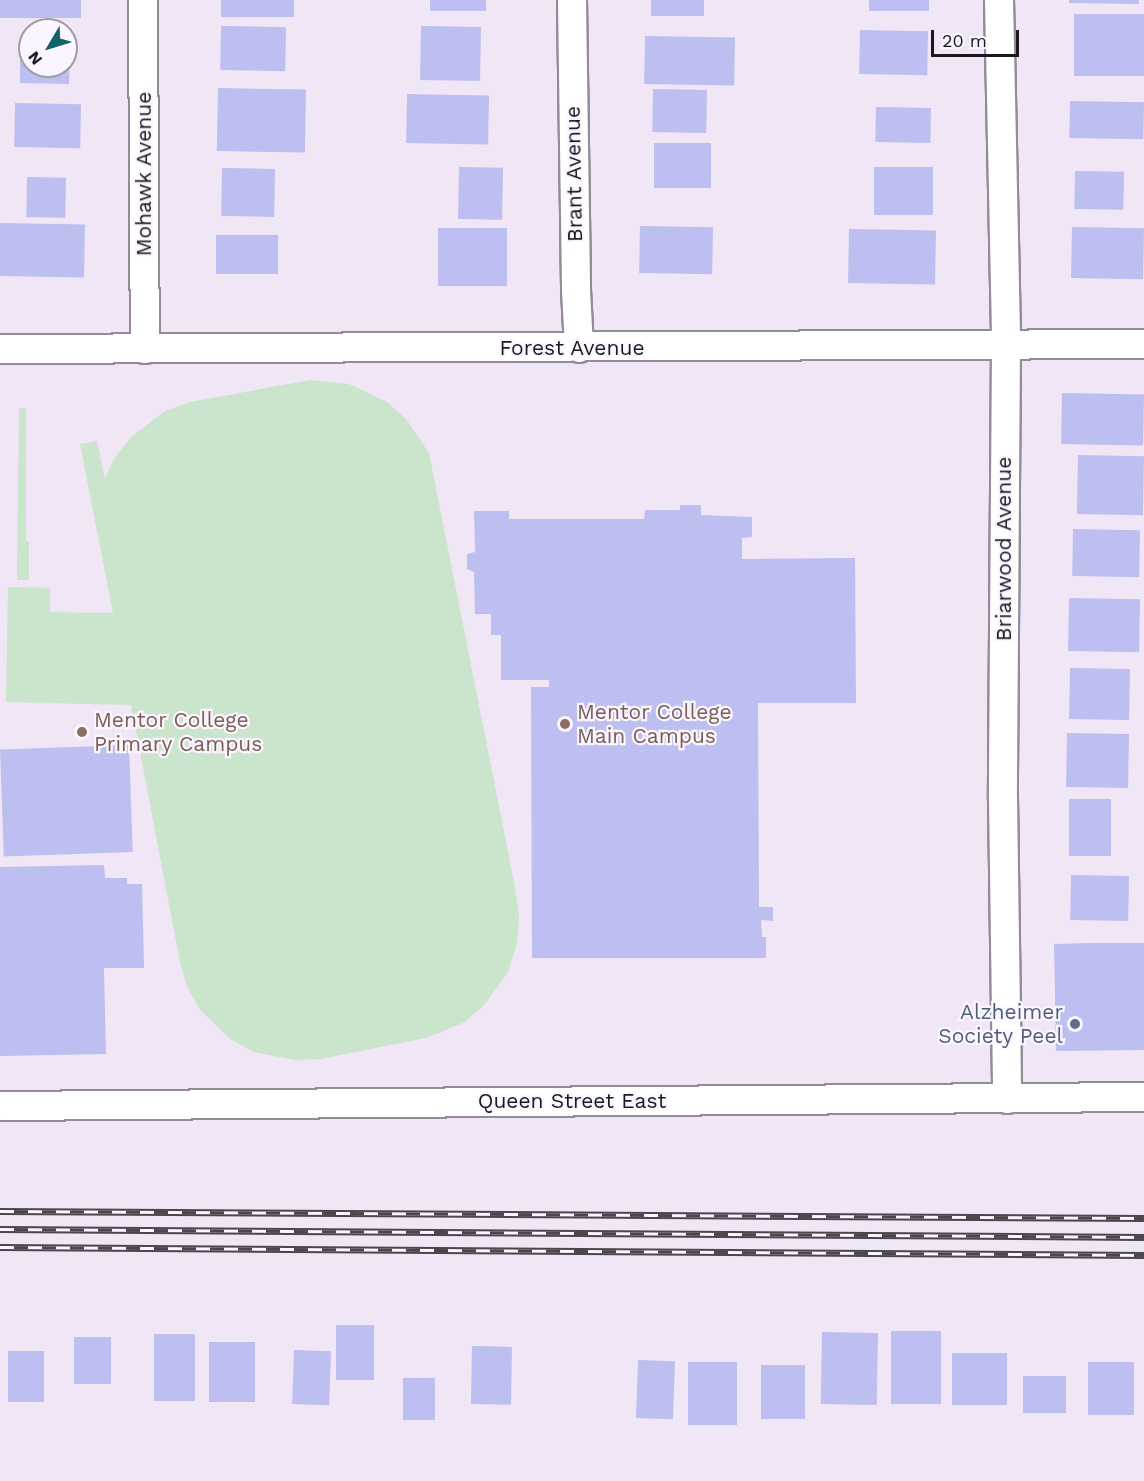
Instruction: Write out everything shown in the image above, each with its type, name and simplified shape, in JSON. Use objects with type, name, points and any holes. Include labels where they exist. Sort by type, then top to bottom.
[{"type":"street","name":"Mohawk Avenue","points":[[143,0],[146,349]]},
{"type":"street","name":"Brant Avenue","points":[[572,0],[576,290],[579,348]]},
{"type":"street","name":"Briarwood Avenue","points":[[999,0],[1006,346],[1003,798],[1007,1099]]},
{"type":"street","name":"Forest Avenue","points":[[0,349],[1144,344]]},
{"type":"street","name":"Queen Street East","points":[[0,1106],[1144,1097]]},
{"type":"green space","points":[[310,380],[349,384],[387,402],[407,420],[429,453],[519,917],[517,944],[508,972],[485,1004],[465,1022],[426,1038],[321,1059],[295,1060],[254,1052],[230,1039],[200,1010],[187,987],[180,962],[131,705],[6,702],[8,587],[50,588],[50,612],[113,613],[80,444],[97,441],[105,479],[115,457],[131,437],[165,411],[190,402]]},
{"type":"green space","points":[[19,408],[26,408],[26,541],[29,541],[29,580],[17,580]]},
{"type":"building","points":[[0,0],[81,0],[81,18],[0,18]]},
{"type":"building","points":[[221,0],[294,0],[294,17],[221,17]]},
{"type":"building","points":[[430,0],[486,0],[486,11],[430,11]]},
{"type":"building","points":[[651,0],[704,0],[704,16],[651,16]]},
{"type":"building","points":[[869,0],[929,0],[929,11],[869,11]]},
{"type":"building","points":[[1069,0],[1139,0],[1139,4],[1069,3]]},
{"type":"building","points":[[1074,14],[1144,14],[1144,76],[1074,76]]},
{"type":"building","points":[[221,26],[286,27],[285,71],[220,70]]},
{"type":"building","points":[[421,26],[481,27],[480,81],[420,80]]},
{"type":"building","points":[[860,30],[928,31],[927,75],[859,74]]},
{"type":"building","points":[[645,36],[735,38],[734,86],[644,84]]},
{"type":"building","points":[[20,78],[69,78],[69,84],[20,83]]},
{"type":"building","points":[[218,88],[306,90],[305,153],[217,151]]},
{"type":"building","points":[[653,89],[707,90],[706,133],[652,132]]},
{"type":"building","points":[[407,94],[489,95],[488,144],[406,143]]},
{"type":"building","points":[[1070,101],[1144,102],[1143,139],[1069,138]]},
{"type":"building","points":[[15,103],[81,104],[80,148],[14,147]]},
{"type":"building","points":[[876,107],[931,108],[930,143],[875,142]]},
{"type":"building","points":[[654,143],[711,143],[711,188],[654,188]]},
{"type":"building","points":[[459,167],[503,168],[502,220],[458,219]]},
{"type":"building","points":[[874,167],[933,167],[933,215],[874,215]]},
{"type":"building","points":[[222,168],[275,169],[274,217],[221,216]]},
{"type":"building","points":[[1075,171],[1124,172],[1123,210],[1074,209]]},
{"type":"building","points":[[27,177],[66,178],[65,218],[26,217]]},
{"type":"building","points":[[0,223],[85,224],[84,277],[0,276]]},
{"type":"building","points":[[640,226],[713,227],[712,274],[639,273]]},
{"type":"building","points":[[1072,227],[1144,228],[1143,279],[1071,278]]},
{"type":"building","points":[[438,228],[507,228],[507,286],[438,286]]},
{"type":"building","points":[[849,229],[936,231],[935,285],[848,283]]},
{"type":"building","points":[[216,235],[278,235],[278,274],[216,274]]},
{"type":"building","points":[[1062,393],[1144,394],[1143,445],[1061,444]]},
{"type":"building","points":[[1078,455],[1144,456],[1143,515],[1077,514]]},
{"type":"building","points":[[680,505],[701,505],[701,515],[752,517],[752,537],[742,538],[742,559],[855,558],[856,703],[758,703],[759,907],[773,907],[773,921],[761,920],[762,937],[766,937],[766,958],[532,958],[531,687],[549,687],[549,680],[501,680],[501,635],[491,635],[491,614],[475,614],[474,572],[467,569],[467,554],[475,552],[474,511],[509,511],[509,519],[644,519],[645,510],[680,510]]},
{"type":"building","points":[[1073,529],[1140,530],[1139,577],[1072,576]]},
{"type":"building","points":[[1069,598],[1140,599],[1139,652],[1068,651]]},
{"type":"building","points":[[1070,668],[1130,669],[1129,720],[1069,719]]},
{"type":"building","points":[[1067,733],[1129,734],[1128,788],[1066,787]]},
{"type":"building","points":[[129,745],[133,852],[4,856],[0,750]]},
{"type":"building","points":[[1069,799],[1111,799],[1111,856],[1069,856]]},
{"type":"building","points":[[104,865],[105,878],[127,878],[127,884],[142,884],[144,968],[104,968],[106,1054],[0,1056],[0,867]]},
{"type":"building","points":[[1071,875],[1129,876],[1128,921],[1070,920]]},
{"type":"building","points":[[1144,943],[1144,1050],[1056,1051],[1054,944]]},
{"type":"building","points":[[336,1325],[374,1325],[374,1380],[336,1380]]},
{"type":"building","points":[[891,1331],[941,1331],[941,1404],[891,1404]]},
{"type":"building","points":[[822,1332],[878,1333],[877,1405],[821,1404]]},
{"type":"building","points":[[154,1334],[195,1334],[195,1401],[154,1401]]},
{"type":"building","points":[[74,1337],[111,1337],[111,1384],[74,1384]]},
{"type":"building","points":[[209,1342],[255,1342],[255,1402],[209,1402]]},
{"type":"building","points":[[472,1346],[512,1347],[511,1405],[471,1404]]},
{"type":"building","points":[[294,1350],[331,1351],[329,1405],[292,1404]]},
{"type":"building","points":[[8,1351],[44,1351],[44,1402],[8,1402]]},
{"type":"building","points":[[952,1353],[1007,1353],[1007,1405],[952,1405]]},
{"type":"building","points":[[638,1360],[675,1361],[673,1419],[636,1418]]},
{"type":"building","points":[[688,1362],[737,1362],[737,1425],[688,1425]]},
{"type":"building","points":[[1088,1362],[1134,1362],[1134,1415],[1088,1415]]},
{"type":"building","points":[[761,1365],[805,1365],[805,1419],[761,1419]]},
{"type":"building","points":[[1023,1376],[1066,1376],[1066,1413],[1023,1413]]},
{"type":"building","points":[[403,1378],[435,1378],[435,1420],[403,1420]]},
{"type":"railway","points":[[0,1211],[1144,1218]]},
{"type":"railway","points":[[0,1229],[1144,1237]]},
{"type":"railway","points":[[0,1247],[1144,1255]]},
{"type":"place","name":"Mentor College Main Campus","points":[[565,724]]},
{"type":"place","name":"Mentor College Primary Campus","points":[[82,732]]},
{"type":"place","name":"Alzheimer Society Peel","points":[[1075,1024]]}]
